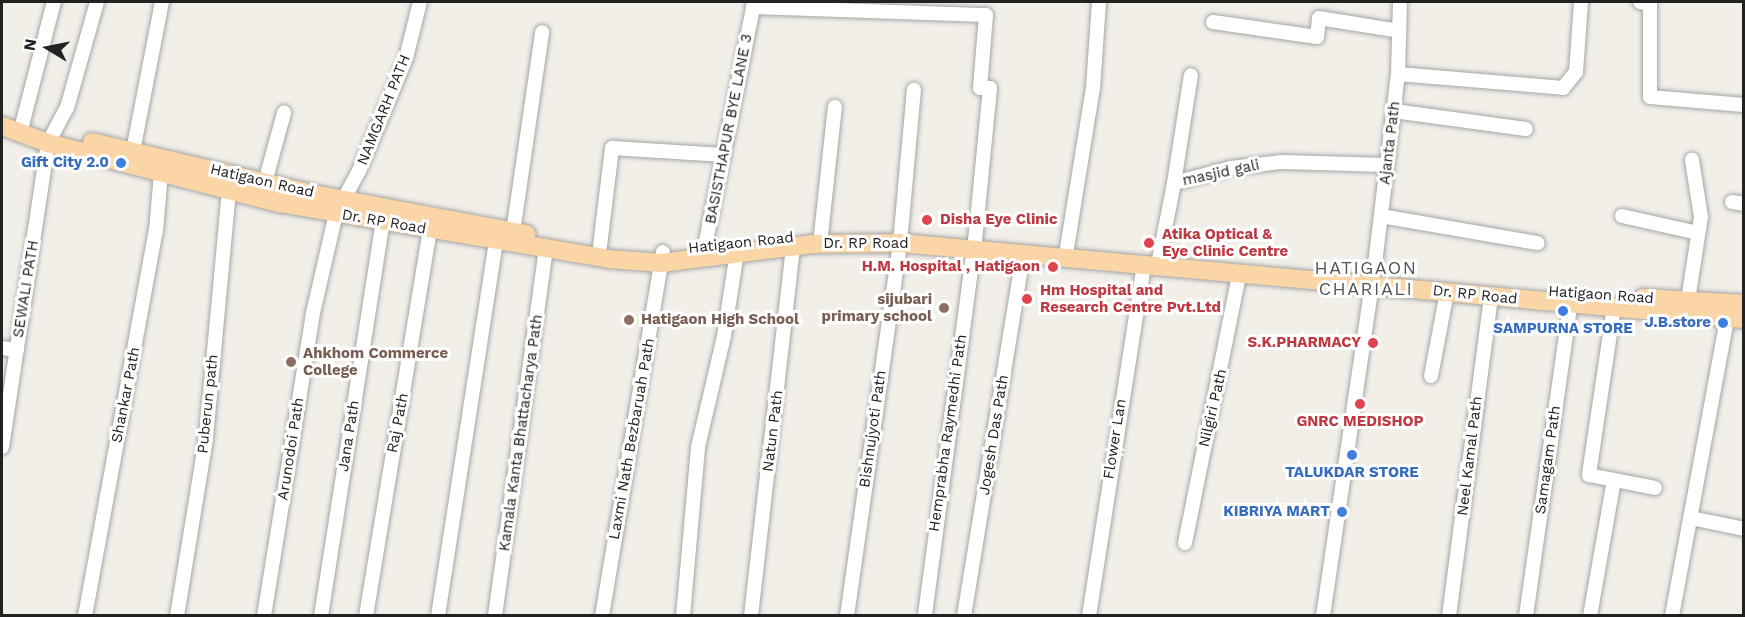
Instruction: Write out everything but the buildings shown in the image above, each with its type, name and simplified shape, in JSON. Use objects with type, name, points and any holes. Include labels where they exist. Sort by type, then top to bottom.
[{"type":"main road","points":[[2,114],[21,127]]},
{"type":"main road","name":"Dr. RP Road","points":[[2,126],[21,127],[161,173],[229,192],[339,206],[383,221],[546,250],[662,257],[704,251],[737,252],[793,246],[821,239],[900,238],[974,245],[1023,255],[1154,261],[1239,274],[1374,277],[1447,292],[1570,304],[1736,311]]},
{"type":"main road","name":"Hatigaon Road","points":[[51,138],[134,151],[265,182],[339,206],[662,257]]},
{"type":"main road","name":"Hatigaon Road","points":[[704,251],[821,239]]},
{"type":"main road","name":"Hatigaon Road","points":[[974,245],[1067,248],[1154,261],[1568,294],[1688,300],[1736,311]]},
{"type":"street","points":[[21,127],[54,2]]},
{"type":"street","name":"SEWALI PATH","points":[[2,447],[6,397],[17,350],[51,138],[67,108],[97,2]]},
{"type":"street","points":[[134,151],[162,2]]},
{"type":"street","name":"NAMGARH PATH","points":[[339,206],[406,58],[420,2]]},
{"type":"street","points":[[1067,248],[1093,88],[1099,2]]},
{"type":"street","name":"Ajanta Path","points":[[1323,615],[1374,277],[1398,74],[1400,2]]},
{"type":"street","points":[[1398,74],[1563,88],[1576,72],[1581,2]]},
{"type":"street","points":[[1640,2],[1650,4],[1650,97],[1743,105]]},
{"type":"street","name":"BASISTHAPUR BYE LANE 3","points":[[704,251],[754,4]]},
{"type":"street","name":"Hemprabha Raymedhi Path","points":[[754,4],[986,15],[980,88],[990,88],[974,245],[925,615]]},
{"type":"street","points":[[1213,22],[1317,38],[1319,18],[1399,31]]},
{"type":"street","points":[[513,232],[542,32]]},
{"type":"street","points":[[1174,183],[1191,75]]},
{"type":"street","name":"Bishnujyoti Path","points":[[847,615],[900,238],[914,90]]},
{"type":"street","points":[[821,239],[835,107]]},
{"type":"street","points":[[1394,111],[1526,129]]},
{"type":"street","points":[[265,182],[284,113]]},
{"type":"street","points":[[600,246],[612,148],[723,155]]},
{"type":"street","points":[[1688,300],[1701,216],[1692,159]]},
{"type":"street","name":"masjid gali","points":[[1154,261],[1174,183],[1231,168],[1281,162],[1387,165]]},
{"type":"street","name":"Shankar Path","points":[[85,615],[156,231],[161,173]]},
{"type":"street","name":"Puberun path","points":[[177,615],[206,438],[229,192]]},
{"type":"street","name":"Arunodoi Path","points":[[264,615],[312,313],[339,206]]},
{"type":"street","points":[[1381,216],[1538,243]]},
{"type":"street","points":[[1622,216],[1698,233]]},
{"type":"street","name":"Jana Path","points":[[321,615],[383,221]]},
{"type":"street","name":"Raj Path","points":[[366,615],[430,230]]},
{"type":"street","points":[[438,615],[495,241]]},
{"type":"street","name":"Natun Path","points":[[751,615],[793,246]]},
{"type":"street","name":"Kamala Kanta Bhattacharya Path","points":[[495,615],[546,250]]},
{"type":"street","points":[[683,615],[698,447],[737,252]]},
{"type":"street","name":"Jogesh Das Path","points":[[964,615],[1023,255]]},
{"type":"street","name":"Laxmi Nath Bezbaruah Path","points":[[602,615],[662,257]]},
{"type":"street","name":"Flower Lan","points":[[1089,615],[1154,261]]},
{"type":"street","name":"Nilgiri Path","points":[[1185,543],[1239,274]]},
{"type":"street","points":[[1431,376],[1447,292]]},
{"type":"street","name":"Neel Kamal Path","points":[[1449,615],[1491,296]]},
{"type":"street","name":"Samagam Path","points":[[1526,615],[1570,304]]},
{"type":"street","points":[[1614,307],[1589,475],[1655,489]]},
{"type":"street","points":[[1672,615],[1736,311]]},
{"type":"street","points":[[2,348],[17,350]]},
{"type":"street","points":[[1590,615],[1614,480]]},
{"type":"street","points":[[1691,518],[1743,529]]},
{"type":"place","name":"Gift City 2.0","points":[[121,163]]},
{"type":"place","name":"Disha Eye Clinic","points":[[927,220]]},
{"type":"place","name":"Atika Optical & Eye Clinic Centre","points":[[1149,243]]},
{"type":"place","name":"H.M. Hospital , Hatigaon","points":[[1053,267]]},
{"type":"place","name":"Hm Hospital and Research Centre Pvt.Ltd","points":[[1027,299]]},
{"type":"place","name":"sijubari primary school","points":[[944,308]]},
{"type":"place","name":"SAMPURNA STORE","points":[[1563,311]]},
{"type":"place","name":"Hatigaon High School","points":[[629,320]]},
{"type":"place","name":"J.B.store","points":[[1723,323]]},
{"type":"place","name":"S.K.PHARMACY","points":[[1373,343]]},
{"type":"place","name":"Ahkhom Commerce College","points":[[291,362]]},
{"type":"place","name":"GNRC MEDISHOP","points":[[1360,404]]},
{"type":"place","name":"TALUKDAR STORE","points":[[1352,455]]},
{"type":"place","name":"KIBRIYA MART","points":[[1342,512]]},
{"type":"district","name":"HATIGAON CHARIALI","points":[[1366,279]]}]
